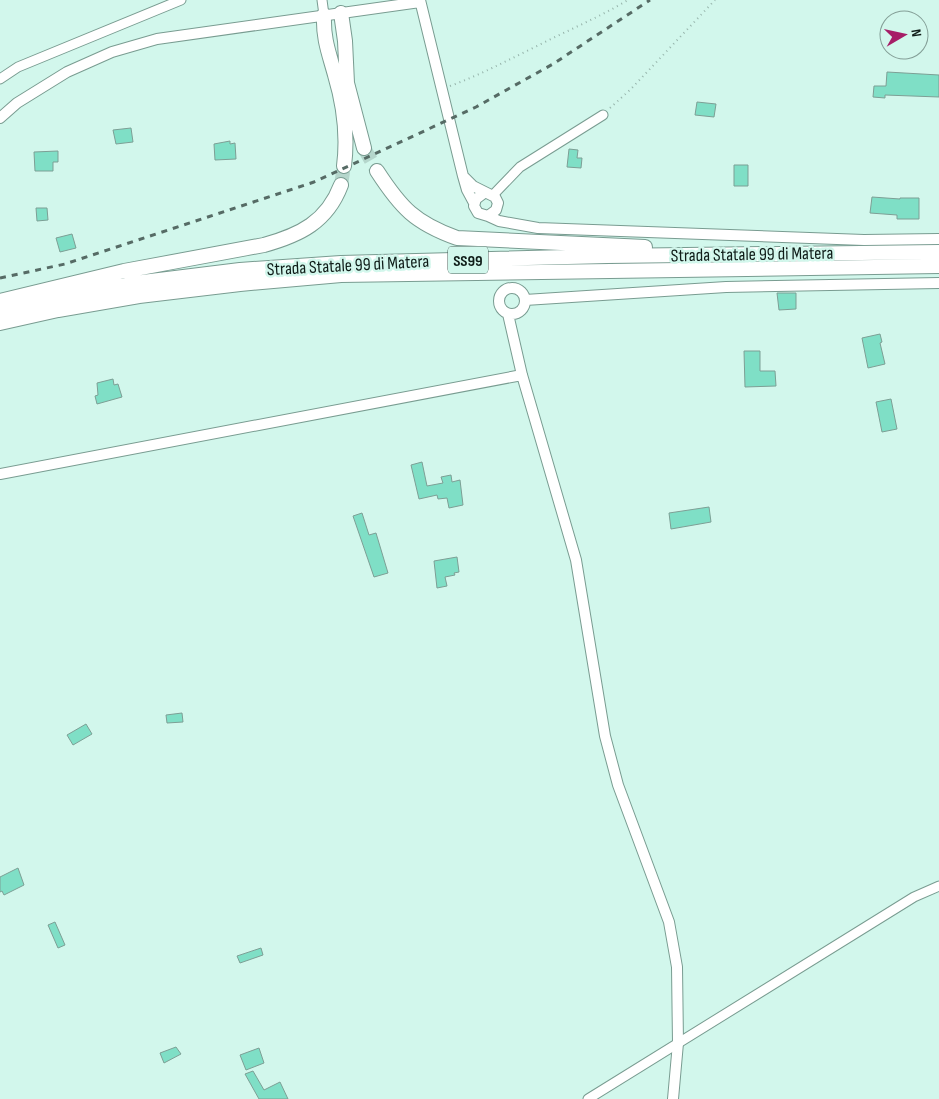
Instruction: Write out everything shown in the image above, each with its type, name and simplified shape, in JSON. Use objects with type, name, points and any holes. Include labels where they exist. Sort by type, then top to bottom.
[{"type":"highway","points":[[341,13],[345,41],[347,84],[364,148]]},
{"type":"highway","points":[[324,15],[326,48],[335,76],[346,126],[347,144],[344,166]]},
{"type":"highway","points":[[377,171],[394,197],[414,216],[435,230],[457,238],[631,246],[735,254]]},
{"type":"highway","points":[[0,301],[124,271],[282,240],[297,234],[320,218],[330,208],[341,185]]},
{"type":"highway","name":"Strada Statale 99 di Matera","points":[[0,311],[135,283],[240,270],[351,263],[607,256],[939,252]]},
{"type":"highway","name":"SS99","points":[[0,323],[58,310],[139,296],[341,275],[939,266]]},
{"type":"street","points":[[0,78],[18,67],[181,0]]},
{"type":"street","points":[[322,0],[324,15]]},
{"type":"street","points":[[0,118],[16,103],[67,72],[112,52],[157,39],[420,1],[467,190],[474,202],[475,210],[484,216],[517,226],[538,228],[864,240],[939,239]]},
{"type":"street","points":[[474,202],[478,196],[489,194],[520,167],[603,115]]},
{"type":"street","points":[[463,176],[473,186],[497,200],[498,207],[503,214],[517,226]]},
{"type":"street","points":[[488,216],[494,213],[498,207]]},
{"type":"street","points":[[525,300],[726,287],[939,283]]},
{"type":"street","points":[[510,289],[518,290],[525,300],[520,311],[516,313],[508,314],[504,312],[500,305],[500,296],[510,289]]},
{"type":"street","points":[[508,314],[522,375],[576,560],[605,736],[618,785],[669,922],[677,967],[678,1043],[673,1099]]},
{"type":"street","points":[[0,474],[522,375]]},
{"type":"street","points":[[588,1099],[914,897],[939,886]]},
{"type":"path","points":[[441,89],[477,76],[536,46],[586,24],[628,0]]},
{"type":"path","points":[[603,115],[631,89],[715,0]]},
{"type":"building","points":[[887,72],[939,75],[939,97],[885,95],[885,98],[873,97],[874,86],[886,86]]},
{"type":"building","points":[[697,102],[716,104],[714,117],[695,115]]},
{"type":"building","points":[[131,128],[133,142],[116,144],[113,130]]},
{"type":"building","points":[[230,141],[230,144],[235,143],[236,159],[215,160],[214,144]]},
{"type":"building","points":[[569,149],[578,150],[577,158],[582,158],[581,168],[567,167]]},
{"type":"building","points":[[58,151],[58,162],[53,162],[53,171],[35,171],[34,152]]},
{"type":"building","points":[[734,165],[748,165],[748,186],[734,186]]},
{"type":"building","points":[[872,197],[919,198],[919,219],[897,219],[897,215],[870,213]]},
{"type":"building","points":[[36,208],[47,208],[48,220],[37,221]]},
{"type":"building","points":[[72,234],[76,248],[60,252],[56,238]]},
{"type":"building","points":[[777,293],[796,293],[796,309],[779,310]]},
{"type":"building","points":[[880,334],[885,364],[868,368],[862,338]]},
{"type":"building","points":[[744,351],[760,351],[760,371],[775,371],[776,386],[745,387]]},
{"type":"building","points":[[113,379],[114,385],[118,384],[122,397],[97,404],[95,396],[98,395],[97,383]]},
{"type":"building","points":[[891,399],[897,429],[882,432],[876,402]]},
{"type":"building","points":[[422,462],[427,486],[443,483],[441,477],[451,475],[452,482],[460,480],[463,505],[449,508],[447,498],[438,499],[437,495],[419,499],[411,465]]},
{"type":"building","points":[[709,507],[711,522],[671,529],[669,513]]},
{"type":"building","points":[[362,513],[369,535],[376,533],[388,573],[374,577],[353,516]]},
{"type":"building","points":[[457,557],[459,572],[445,577],[447,586],[437,588],[434,561]]},
{"type":"building","points":[[182,713],[183,722],[167,723],[166,715]]},
{"type":"building","points":[[86,724],[92,734],[73,745],[67,735]]},
{"type":"building","points":[[18,868],[24,885],[4,895],[2,891],[0,892],[0,877]]},
{"type":"building","points":[[55,922],[65,945],[58,948],[48,925]]},
{"type":"building","points":[[261,948],[263,955],[240,963],[237,956]]},
{"type":"building","points":[[176,1047],[181,1054],[164,1063],[160,1053]]},
{"type":"building","points":[[259,1048],[264,1063],[246,1070],[240,1055]]},
{"type":"building","points":[[253,1071],[264,1090],[280,1082],[288,1099],[259,1099],[245,1074]]},
{"type":"tunnel","points":[[364,148],[377,171]]},
{"type":"tunnel","points":[[341,185],[344,166]]},
{"type":"railway","points":[[0,278],[65,264],[314,182],[476,107],[553,64],[650,0]]}]
